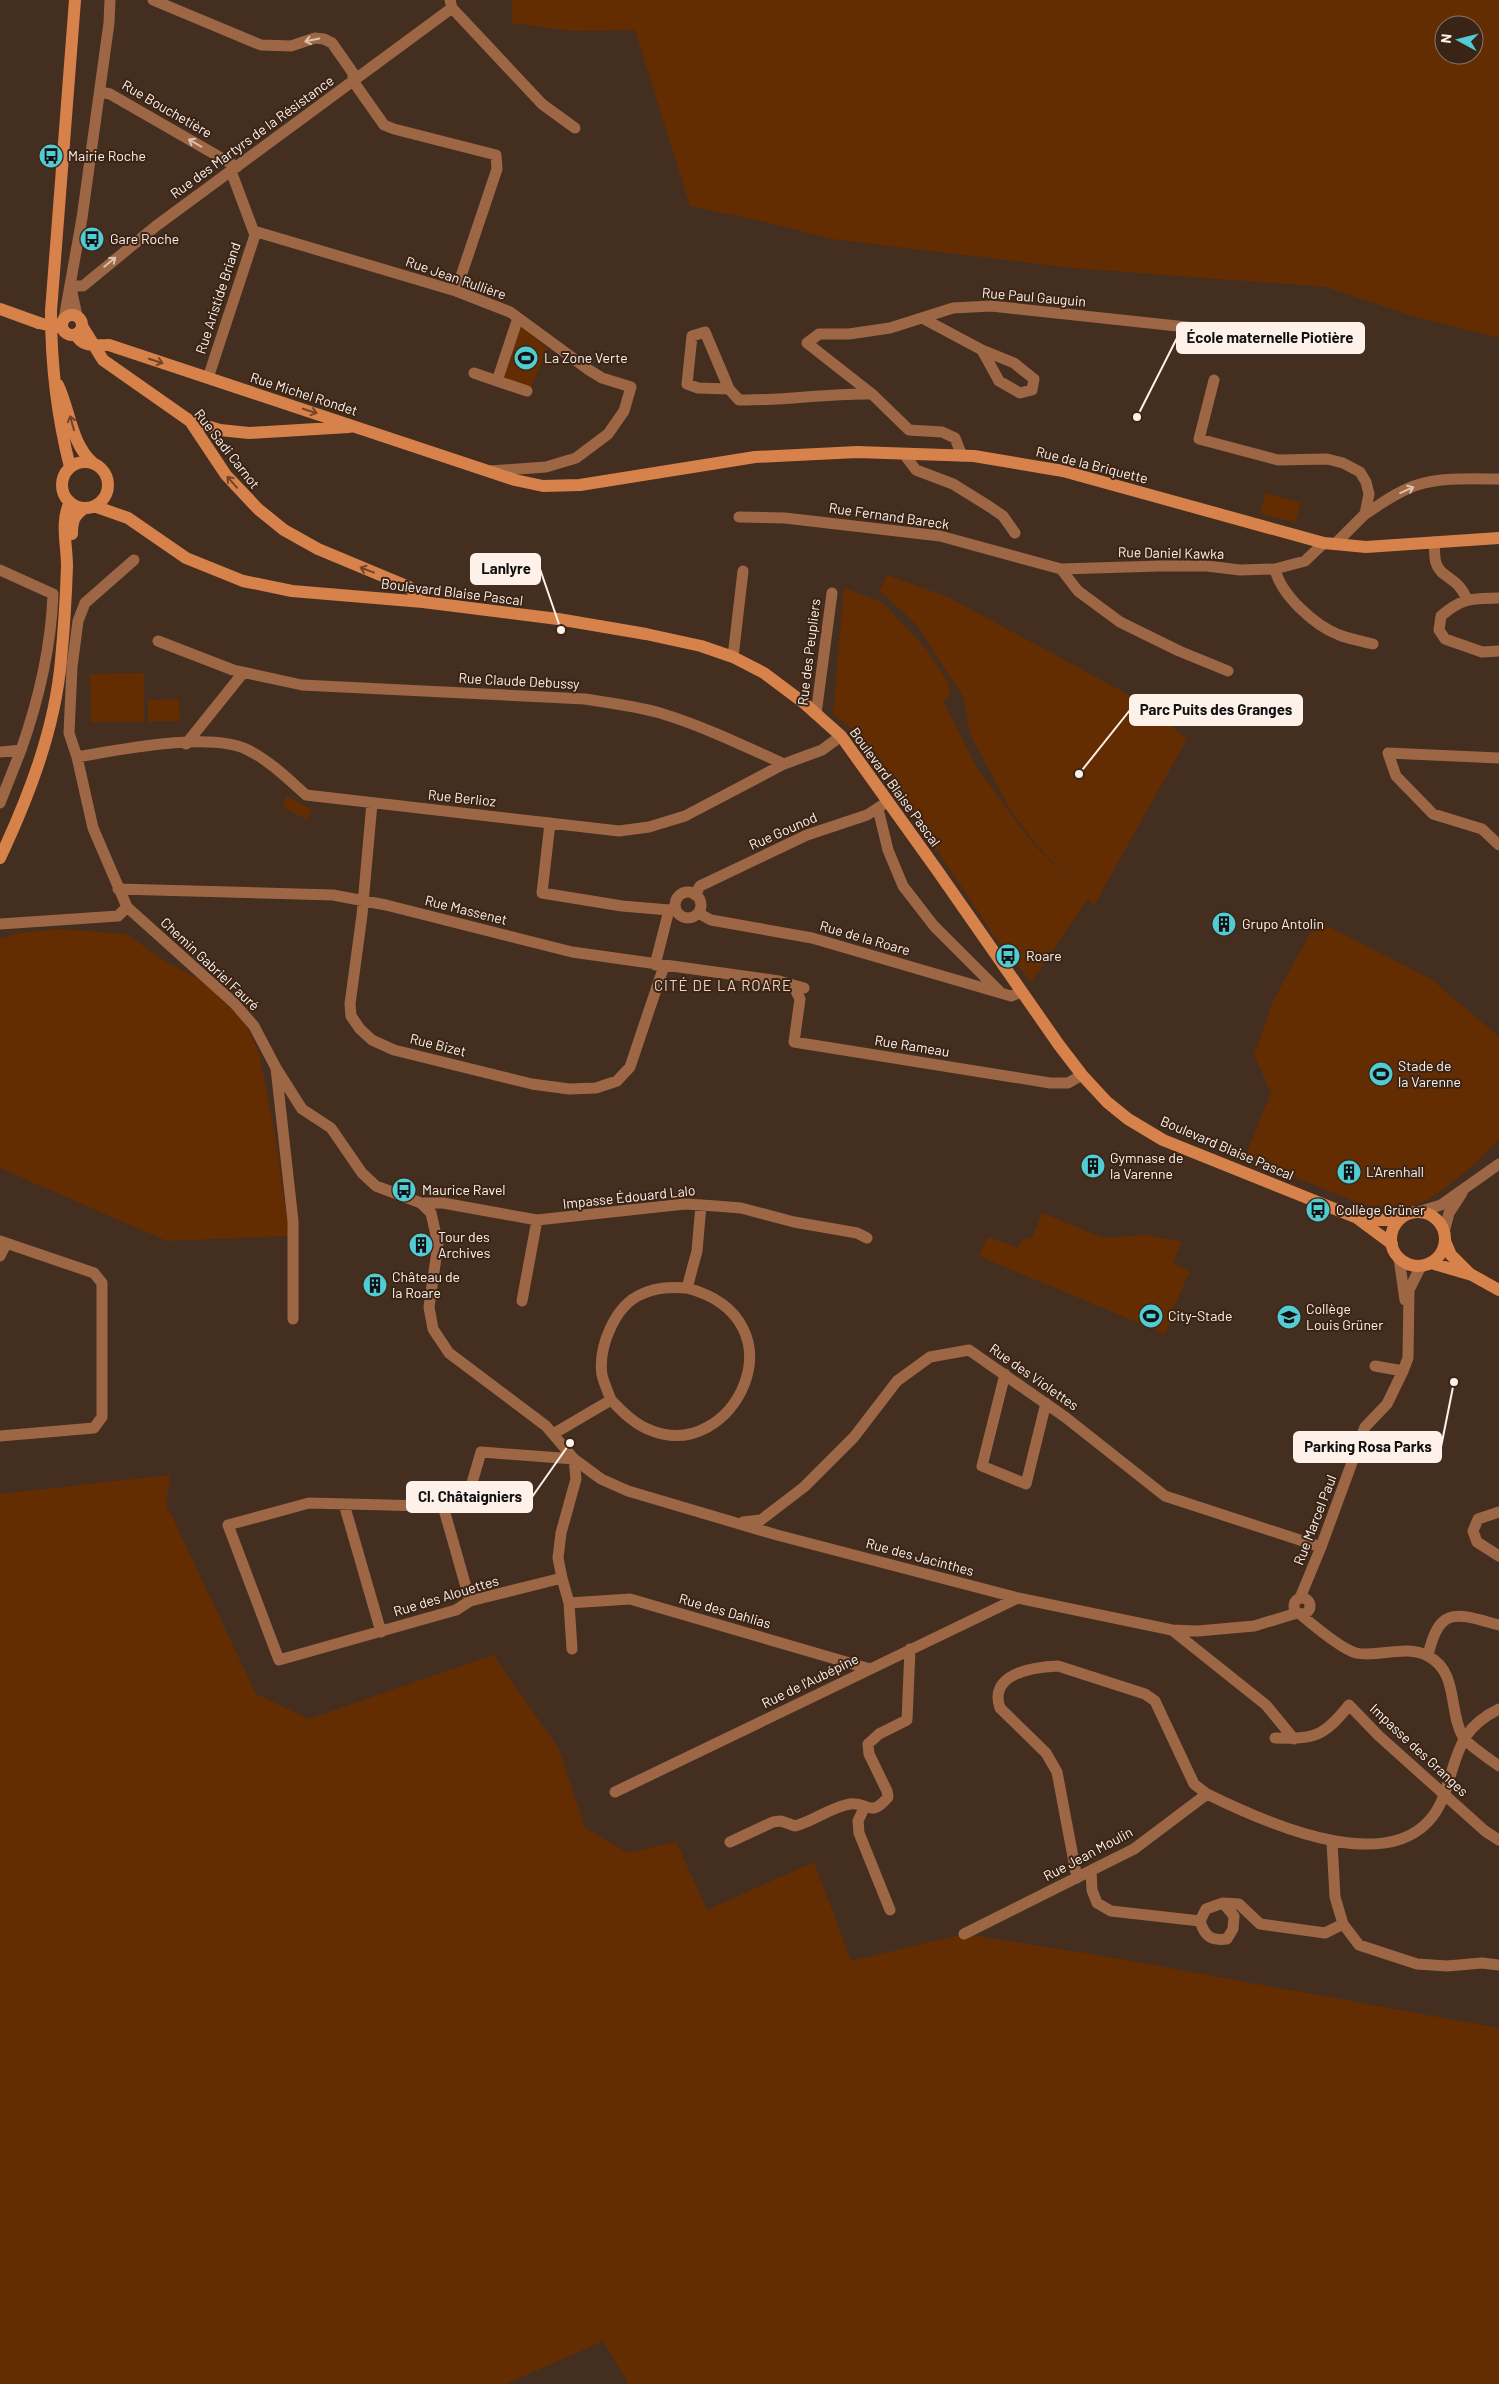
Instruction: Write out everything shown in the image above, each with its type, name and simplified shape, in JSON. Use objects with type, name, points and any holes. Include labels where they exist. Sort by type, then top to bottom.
[{"type":"main road","points":[[70,467],[56,404],[56,380],[51,343],[51,311],[75,3]]},
{"type":"main road","points":[[0,309],[39,323],[61,324],[70,315],[80,326]]},
{"type":"main road","name":"Rue Sadi Carnot","points":[[61,324],[67,334],[80,326]]},
{"type":"main road","name":"Rue Sadi Carnot","points":[[80,326],[78,339],[85,344],[95,345],[103,360],[190,422],[226,475],[250,503],[284,530],[318,549],[409,587],[423,602]]},
{"type":"main road","name":"Rue Michel Rondet","points":[[95,345],[109,345],[515,480],[543,486],[580,485],[643,474]]},
{"type":"main road","points":[[56,380],[65,400],[78,444],[84,455],[105,472],[108,487],[103,499],[76,513],[72,524],[73,583],[68,640],[61,660]]},
{"type":"main road","points":[[190,422],[220,430],[249,433],[356,427]]},
{"type":"main road","name":"Rue de la Briquette","points":[[643,474],[754,457],[857,452],[962,456],[1063,471],[1329,543],[1366,546],[1499,538]]},
{"type":"main road","points":[[89,507],[70,502],[65,496],[62,480],[70,467],[81,462],[93,463]]},
{"type":"main road","name":"Boulevard Blaise Pascal","points":[[108,487],[115,502],[128,518],[186,558],[243,581],[292,591],[423,602],[558,619],[646,634],[701,646],[733,657],[764,673],[804,702],[841,736],[883,805],[937,870],[1082,1075],[1107,1102],[1128,1119],[1163,1140],[1355,1217],[1376,1220],[1401,1218]]},
{"type":"main road","points":[[0,858],[23,806],[42,752],[56,701],[61,660],[67,562],[65,522],[66,509],[70,502]]},
{"type":"main road","name":"Boulevard Blaise Pascal","points":[[89,507],[128,518]]},
{"type":"main road","points":[[1472,1275],[1426,1264],[1412,1265],[1399,1258],[1392,1244],[1394,1229],[1401,1218],[1418,1212],[1436,1219],[1451,1255],[1472,1275],[1499,1290]]},
{"type":"main road","name":"Boulevard Blaise Pascal","points":[[1355,1217],[1392,1244]]},
{"type":"main road","points":[[1426,1264],[1439,1257],[1445,1237]]},
{"type":"street","points":[[61,324],[70,286],[78,235],[89,217],[104,92],[117,22],[112,0]]},
{"type":"street","points":[[153,0],[261,45],[292,46],[315,38],[324,38],[332,43],[353,73],[353,81],[384,125],[496,155],[497,169],[456,291]]},
{"type":"street","points":[[451,4],[542,104],[575,128]]},
{"type":"street","name":"Rue des Martyrs de la Résistance","points":[[70,286],[83,286],[156,226],[353,81],[451,4]]},
{"type":"street","name":"Rue Bouchetière","points":[[104,92],[234,169]]},
{"type":"street","name":"Rue Aristide Briand","points":[[208,378],[255,235],[234,169]]},
{"type":"street","name":"Rue Jean Rullière","points":[[254,231],[456,291],[496,305],[518,318],[602,378],[631,387],[624,411],[608,434],[576,458],[546,467],[490,471]]},
{"type":"street","points":[[70,286],[80,326]]},
{"type":"street","name":"Rue Paul Gauguin","points":[[962,456],[955,438],[942,432],[909,430],[872,394],[808,343],[819,334],[850,334],[890,328],[953,308],[991,306],[1224,331]]},
{"type":"street","points":[[497,381],[518,318]]},
{"type":"street","points":[[922,318],[982,350],[1014,363],[1034,379],[1032,390],[1020,393],[999,381],[982,350]]},
{"type":"street","points":[[730,389],[698,388],[687,384],[692,336],[705,332],[730,389],[739,400],[773,401],[872,394]]},
{"type":"street","points":[[474,374],[527,391]]},
{"type":"street","points":[[1214,380],[1200,439],[1278,460],[1327,459],[1343,463],[1360,472],[1366,482],[1368,494],[1365,514]]},
{"type":"street","points":[[904,454],[916,470],[953,484],[1003,516],[1014,533]]},
{"type":"street","name":"Rue Daniel Kawka","points":[[1063,569],[1207,566],[1240,570],[1275,569],[1305,561],[1365,514],[1396,495],[1416,486],[1440,480],[1499,479]]},
{"type":"street","name":"Rue Fernand Bareck","points":[[739,517],[785,518],[940,536],[1063,569]]},
{"type":"street","points":[[1434,542],[1436,564],[1442,573],[1456,582],[1463,590],[1467,600]]},
{"type":"street","name":"Chemin Gabriel Fauré","points":[[134,560],[85,603],[78,621],[72,667],[69,733],[77,757],[93,828],[127,907],[234,1003],[254,1026],[276,1068],[293,1221],[293,1320]]},
{"type":"street","points":[[1063,569],[1078,591],[1120,622],[1179,651],[1228,671]]},
{"type":"street","points":[[1275,569],[1287,594],[1305,613],[1337,634],[1373,644]]},
{"type":"street","points":[[0,570],[53,594],[52,625],[45,671],[35,711],[0,803]]},
{"type":"street","points":[[733,657],[743,571]]},
{"type":"street","name":"Rue des Peupliers","points":[[816,714],[832,593]]},
{"type":"street","points":[[1499,598],[1467,600],[1456,604],[1440,616],[1439,630],[1445,639],[1482,652],[1499,651]]},
{"type":"street","name":"Rue Claude Debussy","points":[[158,641],[243,673],[302,685],[585,699],[660,713],[731,740],[784,764]]},
{"type":"street","points":[[186,744],[243,673]]},
{"type":"street","name":"Rue Berlioz","points":[[77,757],[150,745],[223,742],[239,747],[271,764],[306,795],[618,831],[649,827],[684,816],[784,764],[822,750],[841,736]]},
{"type":"street","points":[[0,752],[21,750]]},
{"type":"street","points":[[1499,758],[1388,753],[1396,776],[1433,814],[1482,829],[1499,845]]},
{"type":"street","name":"Rue Bizet","points":[[372,803],[350,1004],[351,1016],[360,1029],[372,1040],[394,1050],[532,1084],[569,1089],[596,1088],[617,1081],[630,1067],[659,965],[672,909]]},
{"type":"street","name":"Rue Gounod","points":[[695,895],[700,886],[806,835],[867,815],[883,805]]},
{"type":"street","name":"Boulevard Blaise Pascal","points":[[883,805],[888,850],[902,886],[934,926],[1000,992]]},
{"type":"street","name":"Rue de la Roare","points":[[550,823],[542,893],[622,906],[672,909],[683,917],[690,918],[698,913],[711,920],[812,938],[1011,996],[1022,992]]},
{"type":"street","name":"Rue Massenet","points":[[118,889],[333,895],[362,900],[572,952],[779,981],[799,986]]},
{"type":"street","points":[[672,909],[678,898],[684,894],[695,895],[700,903],[698,913]]},
{"type":"street","points":[[0,924],[118,916],[127,907]]},
{"type":"street","name":"Rue Rameau","points":[[799,986],[800,999],[794,1042],[1050,1083],[1068,1083],[1082,1075]]},
{"type":"street","name":"Impasse Édouard Lalo","points":[[276,1068],[302,1109],[331,1128],[362,1173],[376,1186],[421,1203],[443,1203],[537,1220],[685,1204],[741,1208],[794,1222],[857,1233],[867,1238]]},
{"type":"street","points":[[1418,1212],[1441,1205],[1499,1164]]},
{"type":"street","points":[[1445,1237],[1450,1213],[1465,1189]]},
{"type":"street","name":"Rue des Jacinthes","points":[[421,1203],[431,1213],[438,1244],[429,1307],[433,1329],[449,1353],[546,1426],[574,1459],[601,1479],[628,1491],[736,1523],[1018,1598],[1172,1630],[1198,1631],[1254,1626],[1302,1606]]},
{"type":"street","points":[[687,1288],[697,1251],[701,1205]]},
{"type":"street","points":[[522,1300],[537,1220]]},
{"type":"street","points":[[0,1256],[3,1242],[94,1273],[102,1283],[102,1417],[94,1428],[0,1436]]},
{"type":"street","name":"Rue Marcel Paul","points":[[1399,1258],[1403,1294],[1408,1306]]},
{"type":"street","name":"Rue Marcel Paul","points":[[1426,1264],[1409,1290],[1408,1358],[1387,1404],[1365,1427],[1308,1579],[1302,1606],[1324,1632],[1344,1649],[1357,1653],[1413,1652],[1428,1656]]},
{"type":"street","points":[[662,1287],[687,1288],[718,1299],[735,1314],[746,1336],[750,1357],[746,1381],[730,1411],[707,1428],[680,1436],[651,1431],[630,1419],[611,1400],[602,1376],[601,1355],[607,1332],[622,1310],[640,1294],[662,1287]]},
{"type":"street","name":"Rue des Violettes","points":[[736,1523],[761,1520],[804,1487],[854,1437],[897,1382],[930,1357],[969,1350],[1046,1404],[1165,1496],[1321,1547]]},
{"type":"street","points":[[1375,1366],[1403,1371]]},
{"type":"street","points":[[1005,1374],[982,1466],[1026,1484],[1046,1404]]},
{"type":"street","points":[[554,1434],[611,1400]]},
{"type":"street","points":[[380,1632],[344,1504],[466,1506],[482,1452],[574,1459],[576,1479],[561,1533],[558,1558],[569,1603],[572,1649]]},
{"type":"street","name":"Rue des Alouettes","points":[[344,1504],[309,1503],[228,1525],[279,1660],[456,1610],[470,1601],[562,1578]]},
{"type":"street","points":[[442,1506],[470,1601]]},
{"type":"street","points":[[1499,1512],[1478,1519],[1473,1531],[1477,1542],[1499,1556]]},
{"type":"street","name":"Rue de l'Aubépine","points":[[615,1792],[1018,1598]]},
{"type":"street","name":"Rue des Dahlias","points":[[569,1603],[630,1599],[870,1669]]},
{"type":"street","points":[[1499,1625],[1460,1615],[1451,1616],[1442,1622],[1431,1643],[1428,1656],[1442,1667],[1450,1685],[1454,1710],[1464,1738],[1499,1766]]},
{"type":"street","points":[[1172,1630],[1266,1705],[1294,1738]]},
{"type":"street","points":[[730,1842],[773,1822],[781,1821],[795,1826],[849,1804],[873,1809],[883,1804],[888,1797],[869,1754],[868,1744],[878,1734],[907,1720],[910,1649]]},
{"type":"street","points":[[1077,1878],[1057,1772],[1046,1753],[1000,1708],[996,1698],[999,1687],[1006,1678],[1046,1666],[1058,1666],[1145,1694],[1155,1701],[1194,1784],[1207,1794],[1263,1821],[1332,1842],[1366,1844],[1395,1841],[1421,1828],[1437,1810],[1464,1738],[1475,1725],[1499,1709]]},
{"type":"street","name":"Impasse des Granges","points":[[1275,1738],[1303,1739],[1324,1733],[1348,1705],[1379,1736],[1485,1831],[1499,1840]]},
{"type":"street","name":"Rue Jean Moulin","points":[[964,1934],[1134,1849],[1207,1794]]},
{"type":"street","points":[[864,1808],[858,1821],[859,1833],[890,1910]]},
{"type":"street","points":[[1332,1842],[1335,1896],[1343,1924],[1359,1945],[1416,1964],[1446,1966],[1482,1963],[1499,1965]]},
{"type":"street","points":[[1091,1871],[1092,1890],[1097,1903],[1111,1910],[1200,1921]]},
{"type":"street","points":[[1223,1903],[1234,1916],[1233,1929],[1227,1939],[1215,1940],[1208,1938],[1203,1931],[1200,1921],[1206,1909],[1223,1903],[1239,1904],[1260,1924],[1325,1933],[1343,1924]]},
{"type":"shaded area","points":[[512,0],[1499,0],[1499,338],[1416,317],[1326,287],[1072,268],[832,239],[766,222],[690,206],[635,30],[572,31],[512,23]]},
{"type":"shaded area","name":"La Zone Verte","points":[[524,328],[547,348],[531,389],[500,378],[519,329]]},
{"type":"shaded area","points":[[1266,493],[1301,503],[1295,523],[1260,513]]},
{"type":"shaded area","points":[[887,575],[948,597],[1140,701],[1187,739],[1094,905],[1088,899],[1031,982],[993,934],[863,738],[833,714],[844,588],[882,602],[927,650],[949,684],[950,697],[943,701],[977,768],[1034,845],[1079,890],[1035,843],[1010,809],[970,734],[964,698],[916,624],[880,591]]},
{"type":"shaded area","points":[[144,673],[144,722],[91,722],[90,674]]},
{"type":"shaded area","points":[[179,699],[180,721],[148,722],[148,700]]},
{"type":"shaded area","points":[[287,796],[312,810],[307,820],[282,806]]},
{"type":"shaded area","name":"Stade de la Varenne","points":[[1317,921],[1431,979],[1499,1037],[1499,1139],[1477,1162],[1455,1180],[1436,1195],[1417,1204],[1396,1209],[1376,1210],[1245,1157],[1271,1093],[1254,1055],[1274,999]]},
{"type":"shaded area","points":[[58,929],[126,934],[168,963],[232,996],[259,1052],[275,1135],[285,1207],[297,1231],[288,1236],[167,1241],[0,1168],[0,939],[19,933]]},
{"type":"shaded area","points":[[1042,1213],[1104,1238],[1146,1235],[1182,1242],[1173,1263],[1190,1272],[1171,1312],[1174,1314],[1165,1334],[979,1256],[988,1237],[1018,1248],[1023,1237],[1031,1240]]},
{"type":"shaded area","points":[[170,1475],[166,1504],[256,1694],[309,1719],[493,1655],[559,1749],[585,1828],[628,1853],[676,1842],[707,1910],[814,1862],[851,1961],[964,1934],[1098,1955],[1499,2028],[1499,2384],[629,2384],[603,2341],[506,2384],[0,2384],[0,1494]]},
{"type":"place","name":"Mairie Roche","points":[[51,156]]},
{"type":"place","name":"Gare Roche","points":[[92,239]]},
{"type":"place","name":"La Zone Verte","points":[[526,358]]},
{"type":"place","name":"École maternelle Piotière","points":[[1137,417]]},
{"type":"place","name":"Lanlyre","points":[[561,630]]},
{"type":"place","name":"Parc Puits des Granges","points":[[1079,774]]},
{"type":"place","name":"Grupo Antolin","points":[[1224,924]]},
{"type":"place","name":"Roare","points":[[1008,956]]},
{"type":"place","name":"Stade de la Varenne","points":[[1381,1074]]},
{"type":"place","name":"Gymnase de la Varenne","points":[[1093,1166]]},
{"type":"place","name":"L'Arenhall","points":[[1349,1172]]},
{"type":"place","name":"Maurice Ravel","points":[[404,1190]]},
{"type":"place","name":"Collège Grüner","points":[[1318,1210]]},
{"type":"place","name":"Tour des Archives","points":[[421,1245]]},
{"type":"place","name":"Château de la Roare","points":[[375,1285]]},
{"type":"place","name":"City-Stade","points":[[1151,1316]]},
{"type":"place","name":"Collège Louis Grüner","points":[[1289,1317]]},
{"type":"place","name":"Parking Rosa Parks","points":[[1454,1382]]},
{"type":"place","name":"Cl. Châtaigniers","points":[[570,1443]]},
{"type":"district","name":"CITÉ DE LA ROARE","points":[[723,986]]}]
